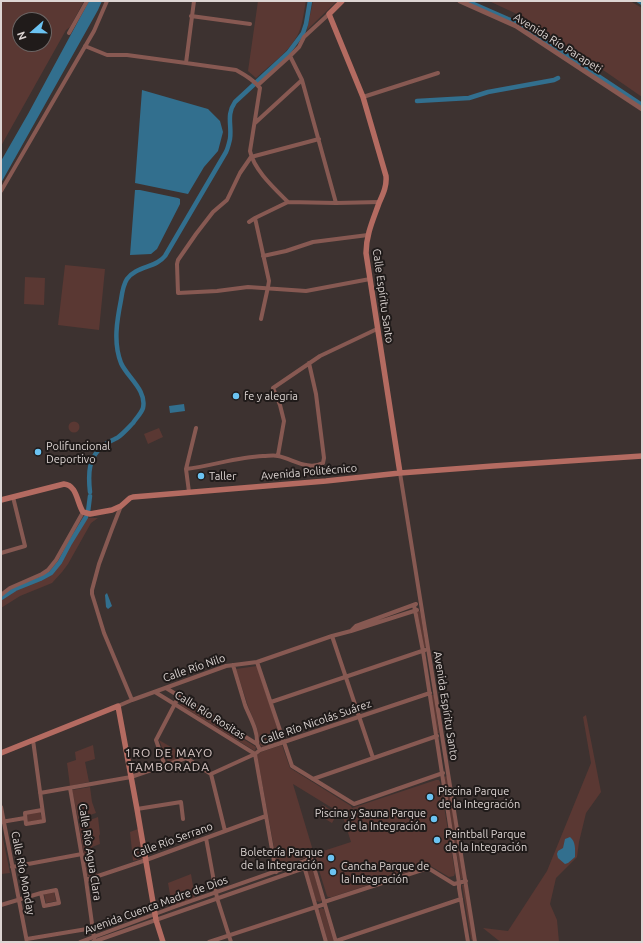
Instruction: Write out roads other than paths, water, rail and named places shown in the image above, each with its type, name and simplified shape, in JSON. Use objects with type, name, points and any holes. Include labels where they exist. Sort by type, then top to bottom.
[{"type":"main road","points":[[329,14],[342,1]]},
{"type":"main road","name":"Calle Espíritu Santo","points":[[329,14],[363,97],[387,182],[368,235],[366,253],[400,473]]},
{"type":"main road","name":"Avenida Politécnico","points":[[86,513],[112,510],[122,506],[133,497],[326,482],[400,473],[642,456]]},
{"type":"main road","points":[[1,500],[68,484],[74,489],[81,509],[86,513]]},
{"type":"main road","points":[[118,706],[156,917],[163,942]]},
{"type":"main road","name":"Calle Río Nilo","points":[[1,753],[118,706]]},
{"type":"street","points":[[69,33],[86,1]]},
{"type":"street","points":[[1,191],[94,31],[107,1]]},
{"type":"street","points":[[186,63],[194,1]]},
{"type":"street","name":"Avenida Río Parapeti","points":[[460,1],[516,26],[642,109]]},
{"type":"street","points":[[256,83],[290,56],[299,47],[304,37],[329,14]]},
{"type":"street","points":[[191,16],[250,24]]},
{"type":"street","points":[[85,46],[107,55],[127,55],[236,70],[256,83],[260,88],[250,151],[251,157],[256,166],[288,202]]},
{"type":"street","points":[[290,56],[302,80],[336,203]]},
{"type":"street","points":[[363,97],[438,72]]},
{"type":"street","points":[[254,123],[302,80]]},
{"type":"street","points":[[319,139],[251,157],[240,173],[227,200],[213,212],[178,260],[178,293],[217,291],[248,287],[306,291],[370,279]]},
{"type":"street","points":[[249,222],[288,202],[380,202]]},
{"type":"street","points":[[255,218],[269,281],[262,319]]},
{"type":"street","points":[[263,256],[286,251],[313,242],[368,235]]},
{"type":"street","points":[[278,455],[284,421],[280,405],[272,388],[320,356],[377,329]]},
{"type":"street","points":[[186,469],[251,456],[278,455],[303,465],[312,466],[323,463],[324,458],[316,394],[309,363]]},
{"type":"street","points":[[189,492],[186,469],[196,428]]},
{"type":"street","name":"Avenida Espíritu Santo","points":[[400,473],[475,942]]},
{"type":"street","points":[[1,552],[25,546],[13,497]]},
{"type":"street","points":[[122,506],[99,564],[92,594],[104,633],[132,700]]},
{"type":"street","points":[[1,595],[10,588],[48,570],[86,513]]},
{"type":"street","points":[[352,631],[356,626],[420,603]]},
{"type":"street","name":"Avenida Espíritu Santo","points":[[414,605],[423,651],[468,942]]},
{"type":"street","name":"Calle Río Nilo","points":[[118,706],[226,666],[257,662],[332,636],[421,609]]},
{"type":"street","points":[[332,636],[373,758]]},
{"type":"street","points":[[271,702],[428,650]]},
{"type":"street","points":[[257,662],[292,766],[354,804],[448,772]]},
{"type":"street","points":[[233,665],[254,726],[257,744]]},
{"type":"street","name":"Calle Río Rositas","points":[[166,688],[257,744],[260,750]]},
{"type":"street","name":"Calle Río Rositas","points":[[155,692],[255,754]]},
{"type":"street","name":"Calle Río Nicolás Suárez","points":[[211,774],[255,754],[260,750],[435,692]]},
{"type":"street","points":[[166,766],[156,740],[179,696]]},
{"type":"street","points":[[313,779],[436,736],[442,736]]},
{"type":"street","points":[[33,740],[44,821],[26,824],[25,813],[42,810]]},
{"type":"street","points":[[177,752],[211,774],[225,831]]},
{"type":"street","points":[[255,754],[276,872]]},
{"type":"street","points":[[40,793],[131,777],[186,758]]},
{"type":"street","name":"Calle Río Agua Clara","points":[[70,788],[82,854],[94,941]]},
{"type":"street","points":[[137,809],[181,802],[183,819]]},
{"type":"street","name":"Calle Río Monday","points":[[1,807],[2,822],[27,941]]},
{"type":"street","name":"Calle Río Serrano","points":[[86,880],[146,860],[266,816]]},
{"type":"street","points":[[2,822],[26,818]]},
{"type":"street","points":[[206,838],[217,898],[231,942]]},
{"type":"street","points":[[12,867],[82,854]]},
{"type":"street","name":"Avenida Cuenca Madre de Dios","points":[[80,942],[94,941],[216,892],[307,860],[306,863],[308,865],[312,865]]},
{"type":"street","points":[[302,862],[326,942]]},
{"type":"street","points":[[312,865],[336,942],[461,899]]},
{"type":"street","name":"Avenida Cuenca Madre de Dios","points":[[156,917],[217,898],[312,865]]},
{"type":"street","points":[[209,942],[428,868],[454,884],[466,881]]},
{"type":"street","points":[[1,905],[41,893],[56,890],[59,903],[44,906],[41,893]]},
{"type":"street","points":[[27,941],[93,928]]},
{"type":"water","points":[[89,1],[102,1],[1,183],[1,161]]},
{"type":"water","points":[[142,90],[208,109],[220,121],[223,132],[218,151],[204,167],[188,194],[135,183]]},
{"type":"water","points":[[135,190],[180,199],[180,204],[157,249],[151,254],[130,255]]},
{"type":"water","points":[[184,404],[185,411],[170,413],[169,406]]},
{"type":"water","points":[[107,593],[112,606],[108,609],[106,607],[105,595]]},
{"type":"water","points":[[570,837],[574,843],[575,857],[565,864],[558,858],[557,854],[558,851],[563,848],[565,839]]},
{"type":"waterway","points":[[90,492],[89,472],[95,455],[104,445],[123,433],[133,423],[143,408],[142,395],[121,363],[116,340],[122,292],[127,279],[135,272],[157,263],[165,256],[227,150],[230,139],[230,116],[232,107],[235,102],[288,53],[303,33],[310,1]]},
{"type":"waterway","points":[[469,2],[518,23],[642,105]]},
{"type":"waterway","points":[[417,101],[469,98],[488,92],[558,78]]},
{"type":"waterway","points":[[88,512],[90,496]]},
{"type":"waterway","points":[[1,598],[15,589],[51,573],[60,562],[86,517]]},
{"type":"place","name":"fe y alegria","points":[[236,396]]},
{"type":"place","name":"Polifuncional Deportivo","points":[[38,452]]},
{"type":"place","name":"Taller","points":[[201,476]]},
{"type":"place","name":"Piscina Parque de la Integración","points":[[430,797]]},
{"type":"place","name":"Piscina y Sauna Parque de la Integración","points":[[434,819]]},
{"type":"place","name":"Paintball Parque de la Integración","points":[[437,840]]},
{"type":"place","name":"Boletería Parque de la Integración","points":[[331,858]]},
{"type":"place","name":"Cancha Parque de la Integración","points":[[333,872]]},
{"type":"district","name":"1RO DE MAYO TAMBORADA","points":[[169,760]]}]
